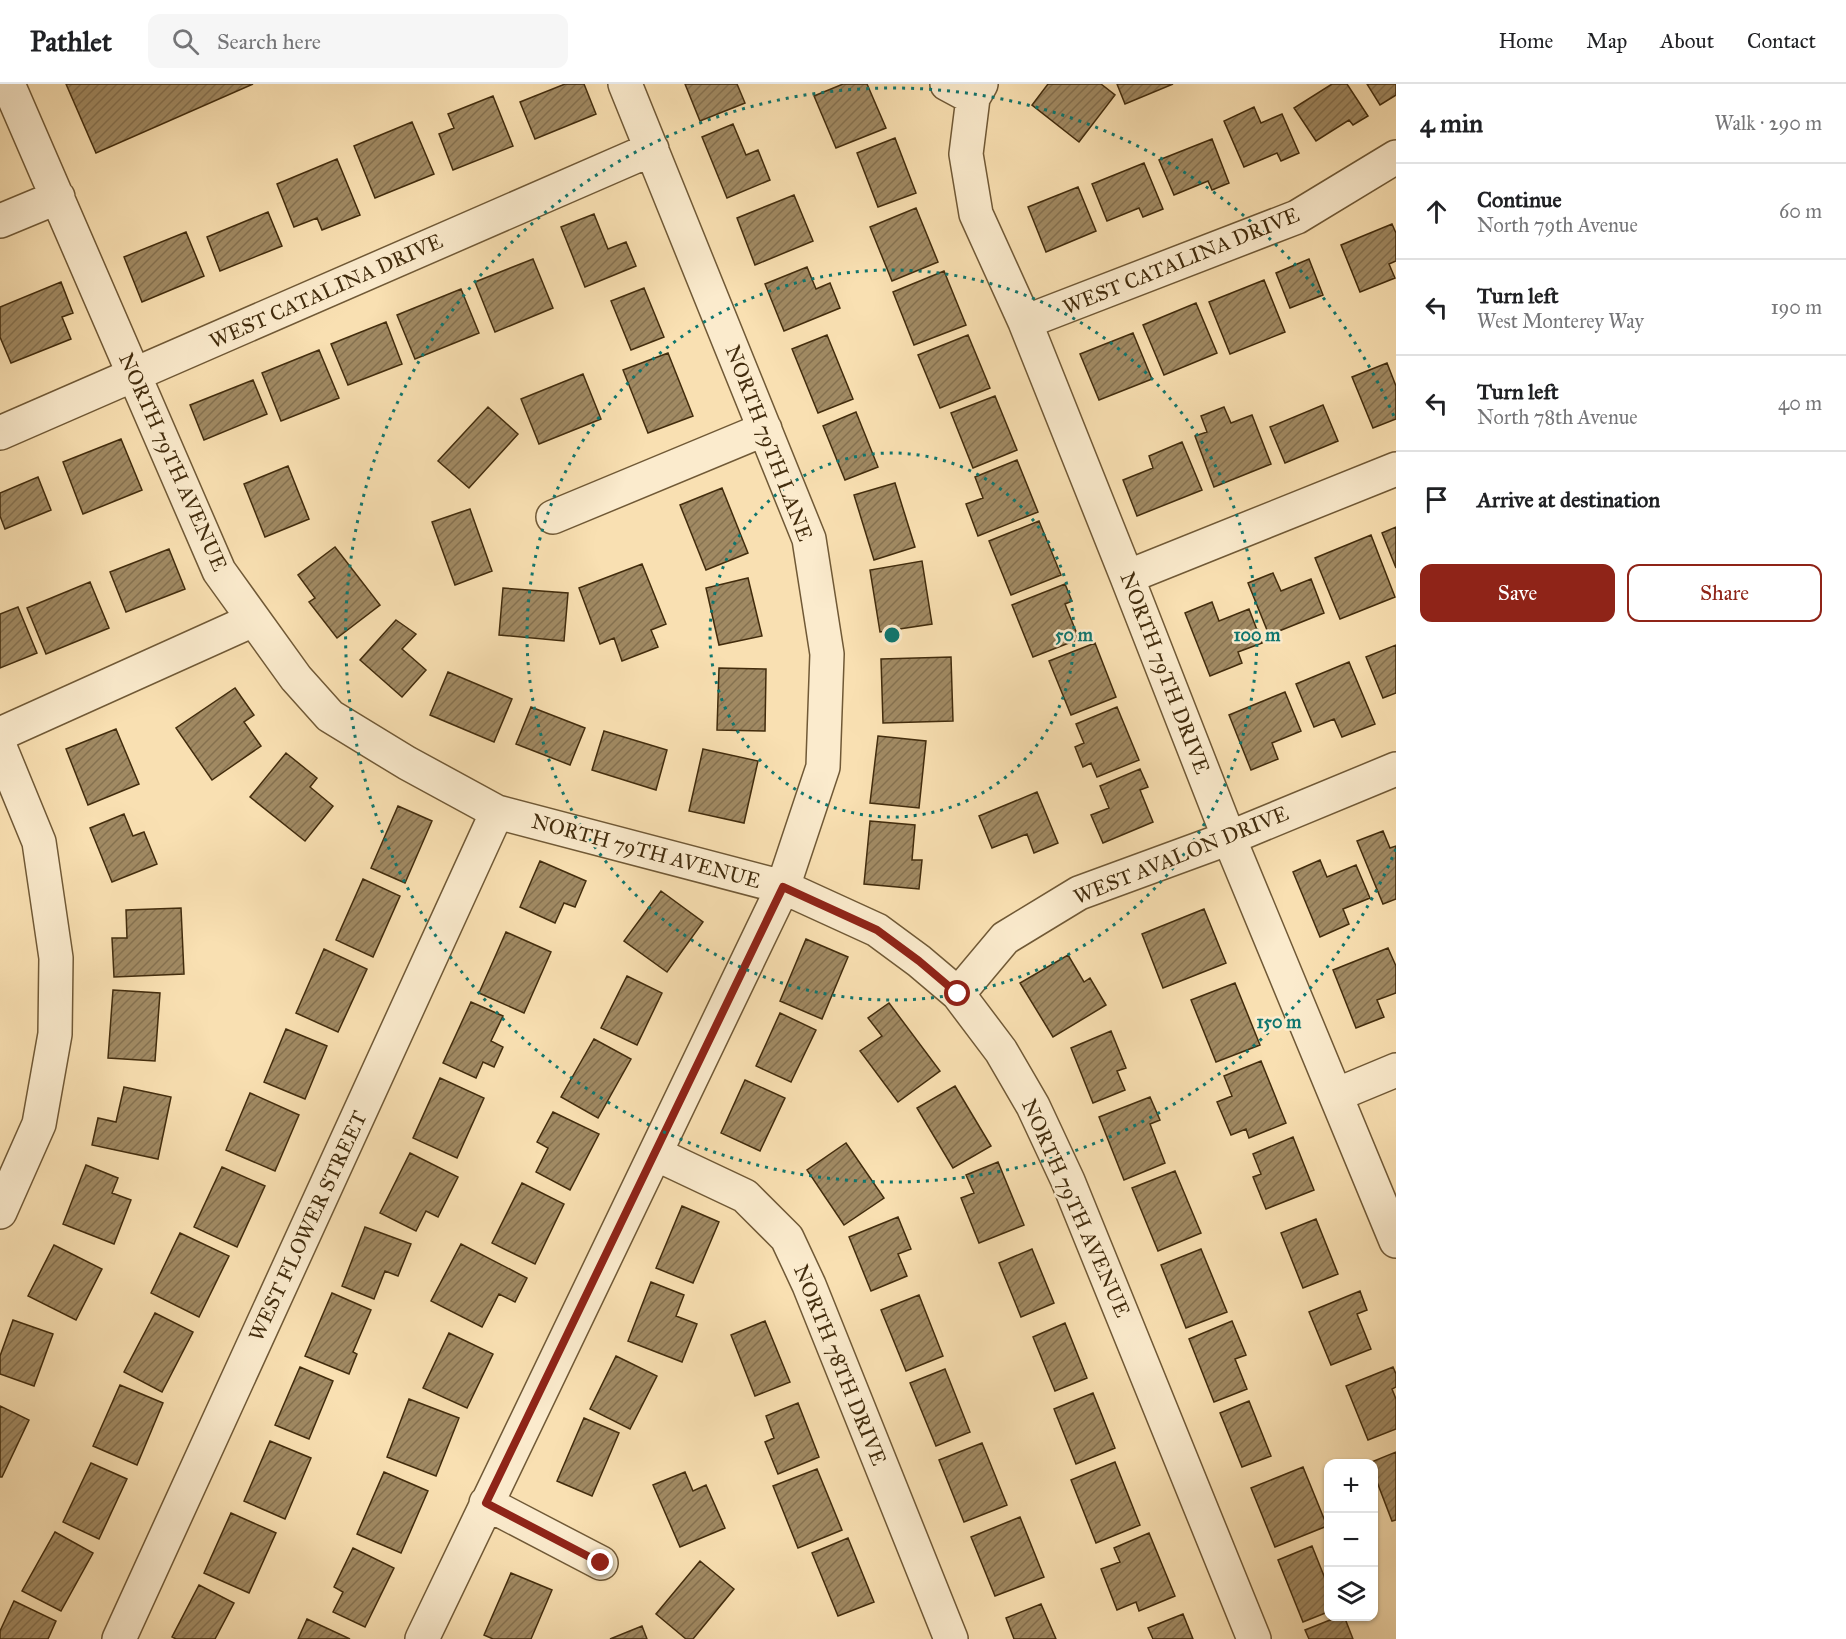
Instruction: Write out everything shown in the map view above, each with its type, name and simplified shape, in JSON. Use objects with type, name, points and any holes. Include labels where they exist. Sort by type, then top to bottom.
[{"type":"street","name":"NORTH 79TH AVENUE","points":[[8,84],[219,571],[296,678],[330,716],[407,763],[497,812],[783,887],[877,930],[958,994],[1001,1052],[1028,1097],[1068,1181],[1254,1639]]},
{"type":"street","name":"NORTH 79TH LANE","points":[[422,1639],[783,887],[823,767],[827,654],[809,539],[625,84]]},
{"type":"street","name":"NORTH 79TH DRIVE","points":[[967,89],[966,154],[976,214],[1025,322],[1228,838],[1396,1241]]},
{"type":"street","name":"WEST CATALINA DRIVE","points":[[0,433],[652,149]]},
{"type":"street","name":"WEST CATALINA DRIVE","points":[[1025,322],[1297,217],[1396,157]]},
{"type":"street","points":[[0,221],[58,197]]},
{"type":"street","points":[[552,518],[765,429]]},
{"type":"street","points":[[1127,577],[1396,469]]},
{"type":"street","points":[[0,734],[253,620]]},
{"type":"street","points":[[0,747],[39,842],[56,958],[55,1034],[39,1124],[0,1212]]},
{"type":"street","name":"WEST AVALON DRIVE","points":[[958,994],[1005,938],[1079,892],[1228,838],[1396,769]]},
{"type":"street","name":"WEST FLOWER STREET","points":[[118,1639],[497,812]]},
{"type":"street","points":[[1336,1095],[1396,1070]]},
{"type":"street","name":"NORTH 78TH DRIVE","points":[[656,1154],[745,1196],[787,1238],[814,1296],[951,1639]]},
{"type":"street","points":[[486,1503],[601,1563]]},
{"type":"building","points":[[66,84],[253,84],[96,153]]},
{"type":"building","points":[[565,84],[584,84],[596,114],[535,139],[520,102]]},
{"type":"building","points":[[685,84],[737,84],[745,103],[700,121]]},
{"type":"building","points":[[843,84],[867,84],[886,128],[836,148],[814,96]]},
{"type":"building","points":[[1048,84],[1101,84],[1115,95],[1079,142],[1032,105]]},
{"type":"building","points":[[1117,84],[1173,84],[1125,104]]},
{"type":"building","points":[[1332,84],[1347,84],[1368,116],[1353,125],[1349,120],[1316,141],[1294,108]]},
{"type":"building","points":[[1367,84],[1396,84],[1396,95],[1380,105]]},
{"type":"building","points":[[493,96],[513,146],[453,170],[439,134],[454,128],[448,114]]},
{"type":"building","points":[[1254,107],[1261,123],[1282,114],[1299,153],[1281,161],[1277,153],[1244,167],[1224,121]]},
{"type":"building","points":[[412,122],[434,174],[375,198],[354,146]]},
{"type":"building","points":[[733,124],[746,155],[758,150],[770,180],[727,198],[702,137]]},
{"type":"building","points":[[895,138],[916,193],[878,207],[857,153]]},
{"type":"building","points":[[1212,139],[1229,183],[1212,190],[1208,181],[1174,195],[1159,160]]},
{"type":"building","points":[[337,159],[360,215],[322,230],[317,218],[294,227],[277,184]]},
{"type":"building","points":[[1144,163],[1163,209],[1143,217],[1139,208],[1107,221],[1092,184]]},
{"type":"building","points":[[1078,187],[1096,231],[1046,252],[1028,207]]},
{"type":"building","points":[[794,195],[813,241],[755,265],[737,218]]},
{"type":"building","points":[[916,208],[938,262],[892,281],[870,227]]},
{"type":"building","points":[[268,212],[282,246],[220,271],[207,237]]},
{"type":"building","points":[[594,214],[608,249],[626,242],[636,266],[585,287],[561,227]]},
{"type":"building","points":[[1392,224],[1396,233],[1396,261],[1389,264],[1395,278],[1360,292],[1341,245]]},
{"type":"building","points":[[186,232],[204,276],[142,302],[124,257]]},
{"type":"building","points":[[533,259],[553,308],[495,332],[475,282]]},
{"type":"building","points":[[1309,259],[1323,295],[1290,308],[1276,273]]},
{"type":"building","points":[[807,267],[816,289],[830,283],[840,308],[784,331],[765,284]]},
{"type":"building","points":[[944,271],[966,325],[914,345],[893,292]]},
{"type":"building","points":[[1264,280],[1285,332],[1230,354],[1209,302]]},
{"type":"building","points":[[61,282],[73,313],[62,317],[71,339],[11,363],[0,337],[0,307]]},
{"type":"building","points":[[644,288],[664,337],[631,350],[611,301]]},
{"type":"building","points":[[461,289],[479,333],[415,359],[397,315]]},
{"type":"building","points":[[1196,303],[1217,353],[1164,375],[1143,325]]},
{"type":"building","points":[[386,322],[402,364],[348,385],[331,344]]},
{"type":"building","points":[[1133,333],[1152,379],[1099,400],[1080,354]]},
{"type":"building","points":[[827,335],[853,399],[818,413],[792,349]]},
{"type":"building","points":[[968,335],[990,388],[940,408],[918,355]]},
{"type":"building","points":[[319,350],[339,398],[281,421],[262,373]]},
{"type":"building","points":[[668,353],[693,416],[648,433],[623,370]]},
{"type":"building","points":[[1387,363],[1396,386],[1396,419],[1373,428],[1352,377]]},
{"type":"building","points":[[583,374],[601,419],[539,444],[521,399]]},
{"type":"building","points":[[253,380],[267,414],[204,440],[190,405]]},
{"type":"building","points":[[995,396],[1017,450],[973,468],[951,413]]},
{"type":"building","points":[[1323,405],[1338,441],[1285,463],[1270,427]]},
{"type":"building","points":[[488,407],[518,434],[469,488],[438,461]]},
{"type":"building","points":[[1224,407],[1231,423],[1252,415],[1271,464],[1214,487],[1195,436],[1207,432],[1201,416]]},
{"type":"building","points":[[856,412],[878,467],[845,480],[823,426]]},
{"type":"building","points":[[121,439],[142,490],[83,514],[63,462]]},
{"type":"building","points":[[1182,442],[1202,490],[1137,516],[1123,480],[1153,468],[1149,456]]},
{"type":"building","points":[[1017,460],[1038,512],[978,536],[966,504],[983,498],[975,477]]},
{"type":"building","points":[[288,466],[309,519],[265,537],[244,484]]},
{"type":"building","points":[[38,477],[51,510],[5,529],[0,516],[0,493]]},
{"type":"building","points":[[895,483],[915,547],[874,560],[854,495]]},
{"type":"building","points":[[722,488],[748,553],[706,570],[680,505]]},
{"type":"building","points":[[470,509],[492,571],[455,585],[432,522]]},
{"type":"building","points":[[1039,521],[1061,575],[1011,595],[989,541]]},
{"type":"building","points":[[1396,527],[1396,568],[1382,533]]},
{"type":"building","points":[[1371,535],[1395,597],[1340,619],[1315,558]]},
{"type":"building","points":[[335,547],[380,605],[337,638],[309,602],[315,598],[298,575]]},
{"type":"building","points":[[169,549],[185,589],[126,612],[110,572]]},
{"type":"building","points":[[922,561],[932,624],[880,632],[870,570]]},
{"type":"building","points":[[642,564],[666,624],[651,630],[658,647],[622,661],[614,638],[600,644],[579,588]]},
{"type":"building","points":[[1273,573],[1281,591],[1311,579],[1324,613],[1269,635],[1248,583]]},
{"type":"building","points":[[748,578],[762,636],[719,645],[706,588]]},
{"type":"building","points":[[90,582],[109,628],[46,654],[27,608]]},
{"type":"building","points":[[1065,584],[1072,601],[1065,604],[1079,639],[1033,657],[1012,605]]},
{"type":"building","points":[[503,588],[568,593],[564,641],[499,635]]},
{"type":"building","points":[[1212,602],[1219,621],[1249,609],[1262,643],[1238,652],[1242,663],[1210,676],[1185,613]]},
{"type":"building","points":[[18,607],[37,653],[0,668],[0,614]]},
{"type":"building","points":[[396,620],[416,634],[402,649],[426,670],[402,697],[360,660]]},
{"type":"building","points":[[1095,643],[1116,697],[1071,715],[1049,661]]},
{"type":"building","points":[[1396,645],[1396,693],[1383,698],[1366,657]]},
{"type":"building","points":[[951,657],[953,721],[883,723],[881,659]]},
{"type":"building","points":[[1349,662],[1375,724],[1342,737],[1334,719],[1314,727],[1296,684]]},
{"type":"building","points":[[719,668],[766,669],[765,731],[717,730]]},
{"type":"building","points":[[448,672],[512,699],[494,742],[430,715]]},
{"type":"building","points":[[235,688],[254,715],[244,722],[261,746],[212,780],[176,728]]},
{"type":"building","points":[[1285,692],[1301,731],[1272,743],[1278,759],[1251,770],[1229,715]]},
{"type":"building","points":[[531,707],[585,728],[570,765],[516,744]]},
{"type":"building","points":[[1117,707],[1139,760],[1097,777],[1091,763],[1083,767],[1075,747],[1084,743],[1076,724]]},
{"type":"building","points":[[116,729],[139,784],[88,805],[66,749]]},
{"type":"building","points":[[604,731],[667,750],[656,790],[592,770]]},
{"type":"building","points":[[878,736],[926,741],[919,808],[870,803]]},
{"type":"building","points":[[703,749],[758,761],[744,823],[689,811]]},
{"type":"building","points":[[286,753],[317,778],[310,787],[333,806],[305,841],[250,797]]},
{"type":"building","points":[[1140,769],[1148,787],[1140,790],[1153,822],[1103,843],[1091,815],[1109,808],[1100,786]]},
{"type":"building","points":[[1037,792],[1058,843],[1034,853],[1027,834],[992,848],[979,816]]},
{"type":"building","points":[[398,806],[432,821],[405,883],[371,868]]},
{"type":"building","points":[[124,814],[133,836],[144,832],[157,864],[112,882],[90,828]]},
{"type":"building","points":[[870,821],[915,825],[912,860],[922,860],[919,889],[864,884]]},
{"type":"building","points":[[1383,831],[1390,848],[1396,846],[1396,899],[1383,904],[1357,841]]},
{"type":"building","points":[[1320,860],[1327,877],[1356,865],[1370,898],[1343,909],[1349,924],[1320,937],[1293,872]]},
{"type":"building","points":[[540,861],[586,881],[575,907],[564,903],[555,923],[520,907]]},
{"type":"building","points":[[363,879],[400,896],[373,957],[336,940]]},
{"type":"building","points":[[661,891],[703,922],[667,972],[624,941]]},
{"type":"building","points":[[181,908],[184,974],[114,977],[112,938],[127,938],[126,910]]},
{"type":"building","points":[[1204,909],[1226,963],[1163,988],[1142,934]]},
{"type":"building","points":[[506,932],[551,952],[524,1013],[479,993]]},
{"type":"building","points":[[806,939],[848,957],[822,1019],[780,1001]]},
{"type":"building","points":[[1388,948],[1396,966],[1396,993],[1377,1000],[1384,1017],[1356,1028],[1333,970]]},
{"type":"building","points":[[324,949],[367,969],[338,1032],[296,1013]]},
{"type":"building","points":[[1068,955],[1084,982],[1090,978],[1106,1005],[1053,1037],[1020,983]]},
{"type":"building","points":[[627,976],[662,993],[637,1045],[601,1028]]},
{"type":"building","points":[[1235,983],[1260,1045],[1216,1062],[1191,1000]]},
{"type":"building","points":[[113,990],[160,993],[155,1061],[108,1058]]},
{"type":"building","points":[[471,1002],[503,1016],[491,1041],[503,1047],[494,1067],[483,1062],[476,1078],[443,1063]]},
{"type":"building","points":[[889,1003],[940,1071],[898,1102],[860,1051],[882,1036],[868,1018]]},
{"type":"building","points":[[780,1013],[816,1030],[791,1082],[756,1066]]},
{"type":"building","points":[[286,1029],[327,1046],[305,1099],[264,1082]]},
{"type":"building","points":[[1111,1031],[1126,1068],[1117,1071],[1125,1090],[1093,1103],[1071,1048]]},
{"type":"building","points":[[594,1039],[631,1059],[598,1118],[561,1097]]},
{"type":"building","points":[[1261,1061],[1286,1123],[1249,1138],[1246,1129],[1231,1135],[1217,1102],[1232,1096],[1224,1076]]},
{"type":"building","points":[[440,1078],[484,1098],[457,1158],[413,1138]]},
{"type":"building","points":[[745,1080],[785,1098],[760,1151],[721,1133]]},
{"type":"building","points":[[955,1086],[991,1146],[953,1168],[917,1108]]},
{"type":"building","points":[[124,1087],[171,1097],[158,1159],[92,1145],[98,1118],[116,1122]]},
{"type":"building","points":[[250,1093],[299,1115],[275,1171],[226,1150]]},
{"type":"building","points":[[1150,1097],[1160,1120],[1150,1124],[1165,1163],[1124,1180],[1099,1117]]},
{"type":"building","points":[[553,1112],[599,1134],[570,1190],[536,1172],[548,1148],[537,1142]]},
{"type":"building","points":[[1293,1137],[1314,1190],[1266,1209],[1253,1177],[1261,1174],[1253,1154]]},
{"type":"building","points":[[846,1143],[884,1198],[844,1225],[807,1170]]},
{"type":"building","points":[[410,1153],[458,1177],[438,1217],[426,1211],[416,1231],[380,1213]]},
{"type":"building","points":[[998,1162],[1024,1225],[979,1243],[961,1198],[974,1193],[966,1175]]},
{"type":"building","points":[[86,1165],[118,1178],[112,1193],[131,1200],[114,1244],[63,1224]]},
{"type":"building","points":[[222,1167],[265,1186],[237,1247],[194,1227]]},
{"type":"building","points":[[1175,1171],[1201,1233],[1158,1251],[1132,1188]]},
{"type":"building","points":[[522,1183],[564,1204],[535,1264],[492,1243]]},
{"type":"building","points":[[682,1206],[719,1222],[693,1283],[656,1268]]},
{"type":"building","points":[[898,1217],[911,1249],[898,1254],[907,1276],[871,1291],[849,1237]]},
{"type":"building","points":[[1316,1219],[1338,1274],[1303,1288],[1281,1233]]},
{"type":"building","points":[[365,1227],[411,1244],[398,1276],[385,1271],[374,1299],[342,1286]]},
{"type":"building","points":[[180,1233],[229,1256],[199,1317],[151,1293]]},
{"type":"building","points":[[461,1244],[527,1278],[515,1302],[499,1294],[482,1327],[431,1301]]},
{"type":"building","points":[[54,1245],[102,1269],[76,1320],[28,1296]]},
{"type":"building","points":[[1032,1249],[1054,1303],[1021,1317],[999,1263]]},
{"type":"building","points":[[1201,1249],[1227,1312],[1186,1328],[1161,1265]]},
{"type":"building","points":[[651,1282],[684,1295],[676,1316],[697,1324],[682,1362],[628,1341]]},
{"type":"building","points":[[1360,1291],[1367,1310],[1357,1314],[1371,1349],[1331,1365],[1309,1312]]},
{"type":"building","points":[[332,1293],[371,1310],[353,1352],[357,1354],[349,1374],[305,1356]]},
{"type":"building","points":[[919,1295],[943,1356],[906,1371],[881,1310]]},
{"type":"building","points":[[155,1313],[193,1332],[162,1392],[124,1372]]},
{"type":"building","points":[[13,1320],[53,1334],[34,1386],[0,1374],[0,1356]]},
{"type":"building","points":[[765,1321],[790,1382],[755,1396],[731,1335]]},
{"type":"building","points":[[1232,1321],[1246,1355],[1235,1359],[1247,1389],[1214,1402],[1189,1339]]},
{"type":"building","points":[[1065,1323],[1087,1378],[1055,1391],[1033,1337]]},
{"type":"building","points":[[449,1333],[493,1354],[467,1408],[423,1388]]},
{"type":"building","points":[[616,1356],[657,1376],[630,1429],[590,1409]]},
{"type":"building","points":[[300,1367],[333,1381],[309,1439],[275,1425]]},
{"type":"building","points":[[1393,1367],[1396,1374],[1396,1387],[1392,1389],[1396,1399],[1396,1429],[1368,1440],[1346,1386]]},
{"type":"building","points":[[945,1369],[970,1432],[936,1446],[910,1383]]},
{"type":"building","points":[[120,1385],[163,1403],[137,1465],[93,1446]]},
{"type":"building","points":[[1093,1393],[1115,1448],[1076,1464],[1054,1409]]},
{"type":"building","points":[[409,1399],[459,1418],[436,1476],[387,1457]]},
{"type":"building","points":[[1249,1401],[1271,1456],[1242,1467],[1220,1413]]},
{"type":"building","points":[[798,1403],[819,1457],[778,1474],[765,1442],[774,1438],[766,1416]]},
{"type":"building","points":[[0,1406],[29,1420],[2,1477],[0,1477]]},
{"type":"building","points":[[584,1418],[619,1433],[592,1496],[557,1481]]},
{"type":"building","points":[[270,1441],[311,1458],[285,1519],[244,1501]]},
{"type":"building","points":[[982,1443],[1007,1505],[964,1522],[939,1460]]},
{"type":"building","points":[[1396,1452],[1396,1520],[1392,1521],[1378,1484],[1378,1459]]},
{"type":"building","points":[[1115,1462],[1140,1525],[1096,1543],[1071,1480]]},
{"type":"building","points":[[91,1463],[127,1479],[99,1539],[63,1522]]},
{"type":"building","points":[[1303,1467],[1324,1519],[1324,1527],[1275,1547],[1251,1488]]},
{"type":"building","points":[[817,1469],[842,1530],[798,1548],[773,1486]]},
{"type":"building","points":[[384,1472],[428,1491],[401,1553],[357,1534]]},
{"type":"building","points":[[685,1472],[693,1491],[706,1485],[725,1528],[680,1547],[653,1485]]},
{"type":"building","points":[[231,1513],[276,1533],[249,1593],[204,1573]]},
{"type":"building","points":[[1020,1517],[1044,1577],[995,1596],[971,1537]]},
{"type":"building","points":[[55,1532],[93,1553],[61,1611],[22,1591]]},
{"type":"building","points":[[1149,1533],[1175,1596],[1139,1611],[1136,1602],[1117,1610],[1101,1569],[1120,1562],[1114,1548]]},
{"type":"building","points":[[848,1538],[874,1602],[838,1616],[812,1553]]},
{"type":"building","points":[[1312,1546],[1324,1576],[1324,1614],[1303,1622],[1278,1560]]},
{"type":"building","points":[[353,1548],[394,1568],[365,1627],[333,1612],[343,1592],[334,1587]]},
{"type":"building","points":[[700,1561],[734,1589],[693,1639],[686,1639],[656,1614]]},
{"type":"building","points":[[511,1573],[552,1590],[531,1639],[493,1639],[484,1635]]},
{"type":"building","points":[[199,1585],[234,1603],[215,1639],[176,1639],[172,1637]]},
{"type":"building","points":[[14,1601],[56,1621],[48,1639],[0,1639],[0,1631]]},
{"type":"building","points":[[1041,1604],[1056,1639],[1014,1639],[1006,1618]]},
{"type":"building","points":[[1183,1614],[1193,1639],[1153,1639],[1148,1628]]},
{"type":"building","points":[[307,1619],[350,1639],[298,1639]]},
{"type":"building","points":[[1328,1621],[1346,1621],[1353,1639],[1309,1639],[1305,1630]]},
{"type":"building","points":[[642,1626],[647,1639],[610,1639]]},
{"type":"route","points":[[601,1563],[486,1503],[783,887],[877,930],[958,994]]}]
